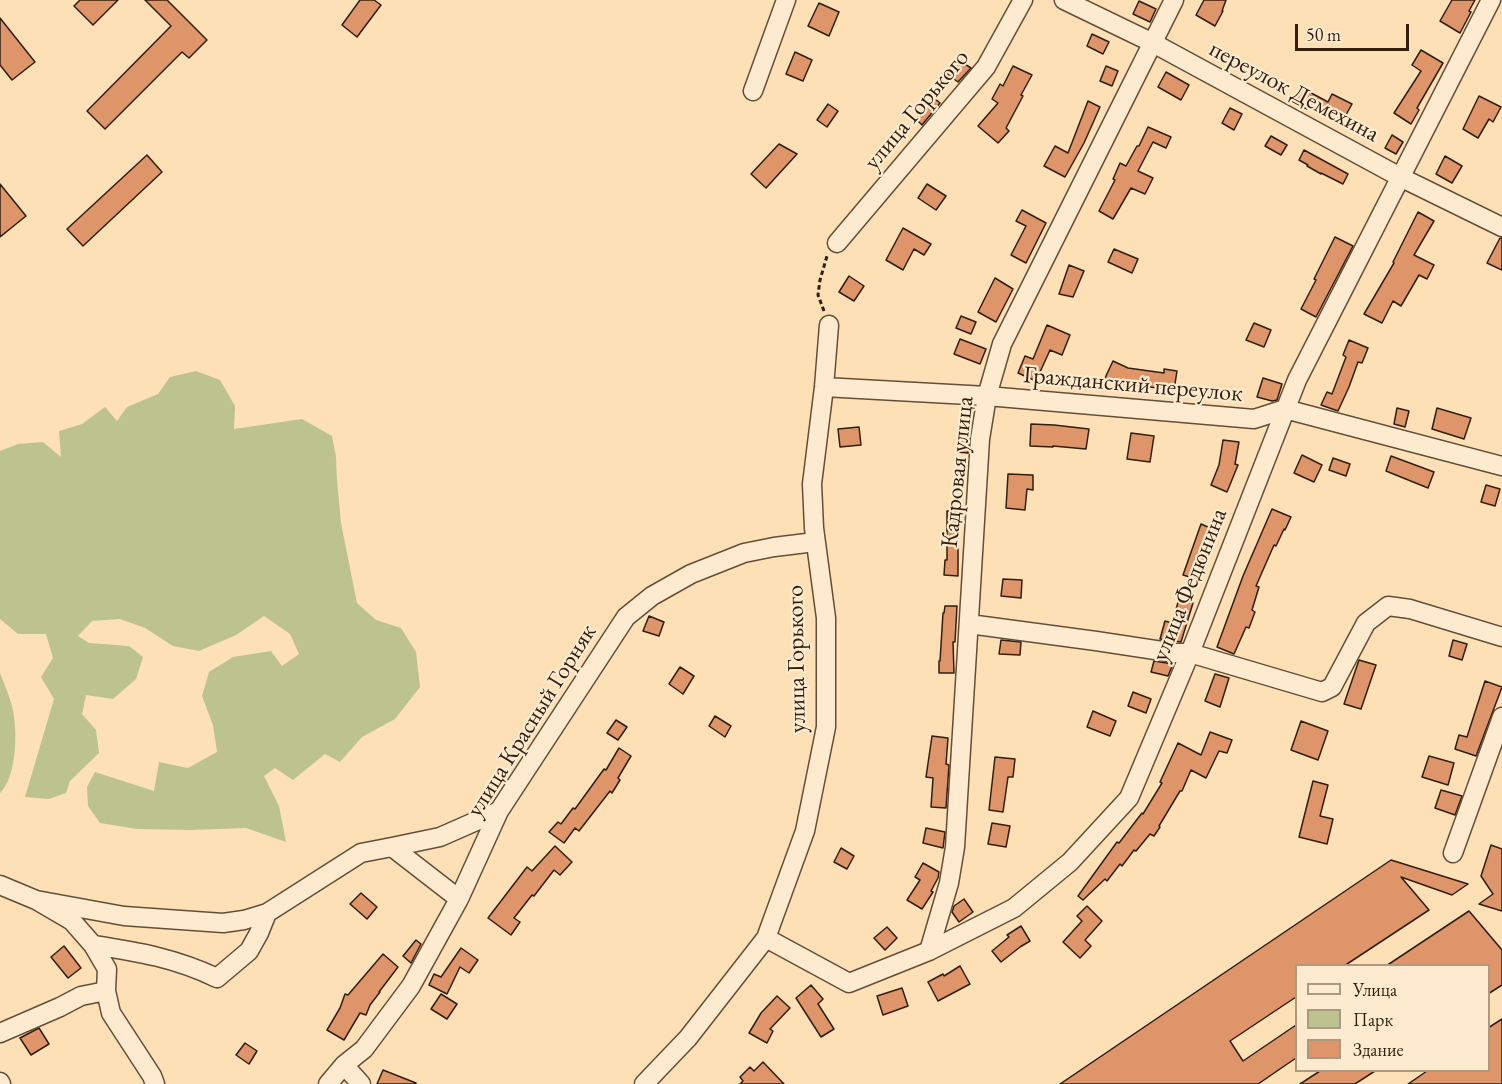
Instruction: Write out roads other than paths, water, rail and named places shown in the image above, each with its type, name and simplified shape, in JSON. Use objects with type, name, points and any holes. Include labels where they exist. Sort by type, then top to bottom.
[{"type":"street","points":[[753,91],[786,0]]},
{"type":"street","name":"улица Горького","points":[[837,243],[986,67],[1023,0]]},
{"type":"street","name":"переулок Демехина","points":[[1064,0],[1153,43],[1400,177],[1502,227]]},
{"type":"street","name":"Кадровая улица","points":[[929,951],[949,883],[955,847],[981,439],[987,396],[1002,344],[1174,0]]},
{"type":"street","name":"улица Федюнина","points":[[766,938],[849,983],[929,951],[1014,908],[1070,862],[1129,798],[1190,653],[1297,380],[1491,0]]},
{"type":"street","name":"улица Горького","points":[[644,1084],[688,1038],[766,938],[805,831],[826,727],[826,618],[815,542],[812,484],[829,325]]},
{"type":"street","name":"Гражданский переулок","points":[[824,387],[987,396],[1254,419],[1285,409]]},
{"type":"street","points":[[1285,409],[1502,466]]},
{"type":"street","name":"улица Красный Горняк","points":[[328,1084],[344,1065],[364,1049],[411,986],[459,899],[499,811],[626,617],[652,596],[691,574],[744,553],[815,542]]},
{"type":"street","points":[[969,624],[1175,653],[1190,653],[1322,692],[1332,687],[1366,623],[1388,606],[1410,609],[1502,637]]},
{"type":"street","points":[[1453,853],[1502,717]]},
{"type":"street","points":[[36,900],[124,915],[223,923],[244,920],[267,913],[361,853],[440,837],[499,811]]},
{"type":"street","points":[[392,847],[459,899]]},
{"type":"street","points":[[0,885],[36,900],[72,921],[93,945],[107,969],[106,991],[111,1013],[155,1084]]},
{"type":"street","points":[[93,945],[172,959],[217,978],[249,951],[260,933],[267,913]]},
{"type":"street","points":[[0,1033],[81,996],[106,991]]},
{"type":"street","points":[[344,1065],[361,1084]]}]
